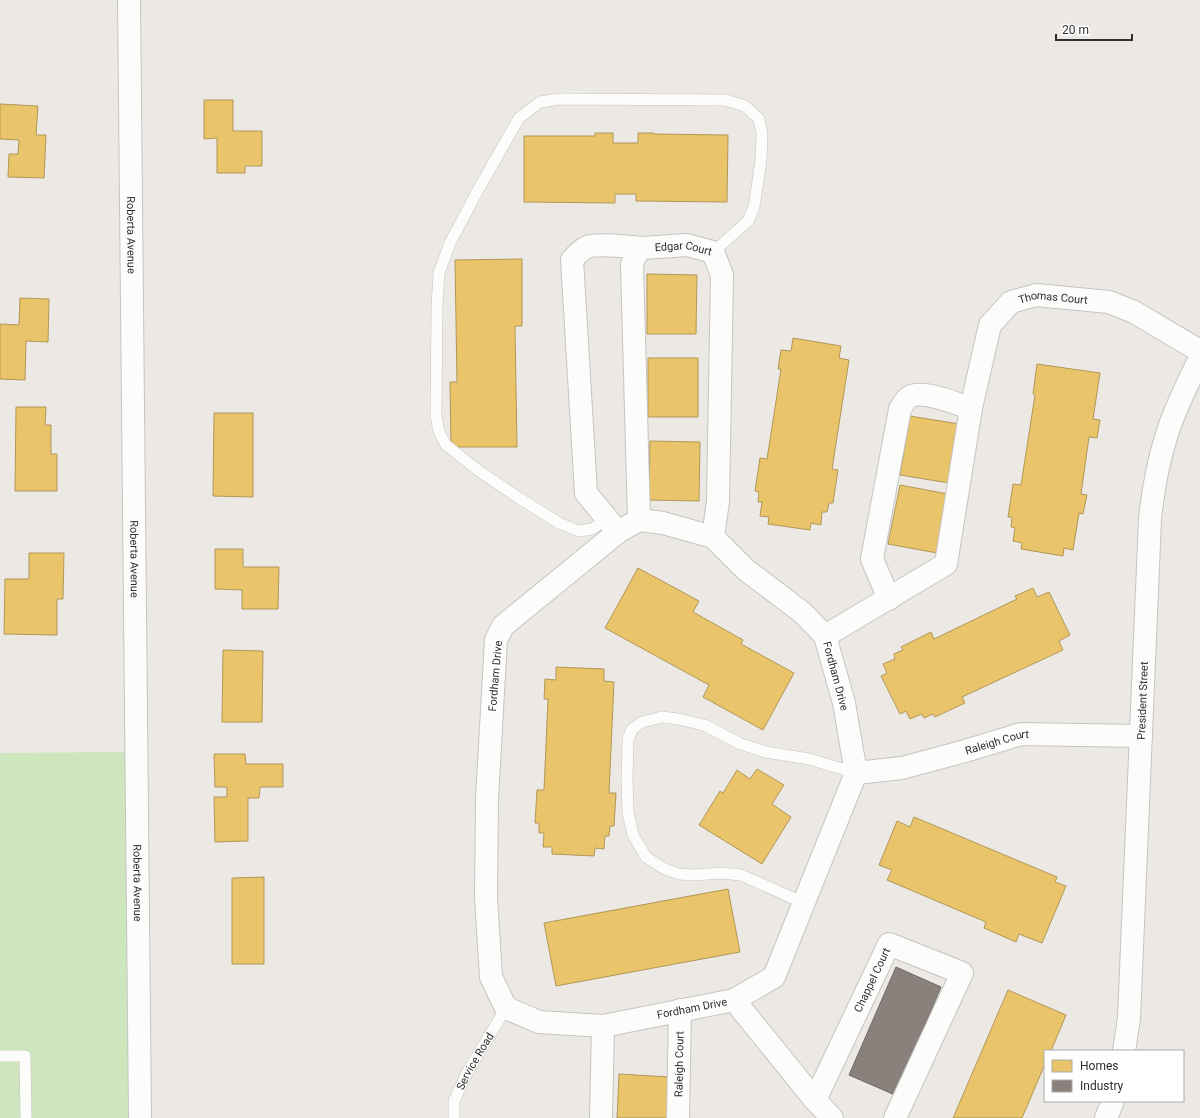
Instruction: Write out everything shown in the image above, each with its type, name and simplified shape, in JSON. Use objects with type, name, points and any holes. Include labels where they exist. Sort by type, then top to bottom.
[{"type":"street","name":"Roberta Avenue","points":[[129,0],[140,1118]]},
{"type":"street","name":"Edgar Court","points":[[639,520],[632,265],[635,256],[642,248],[687,245],[712,252],[722,275],[718,501],[713,537]]},
{"type":"street","points":[[612,526],[586,493],[572,260],[579,252],[588,247],[642,248]]},
{"type":"street","name":"Thomas Court","points":[[825,636],[946,564],[971,408],[990,325],[1010,302],[1036,295],[1109,302],[1134,312],[1200,351]]},
{"type":"street","name":"President Street","points":[[1124,1050],[1129,1018],[1150,519],[1154,486],[1167,434],[1180,401],[1200,358]]},
{"type":"street","points":[[889,599],[872,559],[900,408],[908,398],[927,394],[971,408]]},
{"type":"street","name":"Fordham Drive","points":[[639,520],[663,523],[713,537],[746,570],[803,613],[825,636],[844,703],[856,773],[774,977],[734,1000],[603,1026],[539,1022],[506,1008],[491,977],[486,897],[488,798],[496,640],[503,626],[612,526],[639,520]]},
{"type":"street","name":"Raleigh Court","points":[[856,773],[902,768],[1021,734],[1141,736]]},
{"type":"street","name":"Chappel Court","points":[[815,1100],[889,944],[962,973],[895,1118]]},
{"type":"street","points":[[734,1000],[815,1100],[832,1118]]},
{"type":"street","name":"Raleigh Court","points":[[678,1118],[680,1010]]},
{"type":"street","points":[[601,1118],[603,1026]]},
{"type":"street","points":[[1106,1118],[1113,1102]]},
{"type":"lane","points":[[612,526],[579,530],[559,523],[479,471],[446,445],[439,432],[436,416],[437,306],[439,273],[450,243],[519,118],[540,102],[559,99],[725,100],[745,106],[759,119],[762,134],[761,161],[754,207],[748,222],[712,252]]},
{"type":"lane","points":[[804,903],[741,876],[721,873],[695,875],[678,874],[663,868],[646,857],[633,836],[628,812],[628,740],[632,729],[642,722],[662,717],[678,719],[704,725],[741,744],[766,752],[809,759],[856,773]]},
{"type":"lane","name":"Service Road","points":[[454,1118],[454,1101],[466,1073],[506,1008]]},
{"type":"lane","points":[[0,1056],[25,1056],[26,1118]]},
{"type":"green space","points":[[130,752],[132,1118],[0,1118],[0,753]]},
{"type":"building: Homes","points":[[204,100],[233,100],[233,131],[262,131],[262,166],[245,166],[245,173],[217,173],[217,138],[204,139]]},
{"type":"building: Homes","points":[[0,104],[38,106],[36,135],[46,135],[44,178],[8,177],[9,154],[18,154],[19,140],[0,139]]},
{"type":"building: Homes","points":[[595,133],[613,133],[613,143],[638,143],[638,133],[728,135],[727,202],[636,201],[636,194],[615,194],[615,203],[524,202],[524,136],[595,136]]},
{"type":"building: Homes","points":[[522,259],[522,326],[515,326],[517,447],[451,447],[450,382],[457,382],[455,260]]},
{"type":"building: Homes","points":[[647,274],[697,275],[696,334],[647,334]]},
{"type":"building: Homes","points":[[20,298],[49,299],[48,342],[26,341],[25,380],[0,379],[0,324],[19,325]]},
{"type":"building: Homes","points":[[793,338],[841,346],[839,358],[849,360],[832,469],[838,470],[833,503],[829,503],[827,512],[822,512],[821,525],[811,523],[810,530],[768,524],[769,517],[760,516],[762,502],[758,502],[759,492],[755,491],[760,458],[767,459],[781,369],[778,369],[781,350],[791,351]]},
{"type":"building: Homes","points":[[648,358],[698,358],[698,417],[648,417]]},
{"type":"building: Homes","points":[[1037,364],[1100,373],[1093,419],[1100,420],[1097,438],[1089,437],[1081,494],[1087,495],[1083,514],[1079,513],[1073,550],[1064,548],[1063,556],[1021,549],[1022,543],[1013,541],[1015,528],[1011,527],[1012,517],[1008,517],[1013,484],[1021,485],[1035,395],[1033,394]]},
{"type":"building: Homes","points":[[16,407],[46,407],[45,425],[51,425],[51,454],[57,454],[57,491],[15,491]]},
{"type":"building: Homes","points":[[214,413],[253,413],[253,497],[213,496]]},
{"type":"building: Homes","points":[[910,416],[959,424],[949,483],[900,475]]},
{"type":"building: Homes","points":[[650,441],[700,442],[699,501],[649,500]]},
{"type":"building: Homes","points":[[900,485],[948,494],[937,553],[888,544]]},
{"type":"building: Homes","points":[[215,549],[243,549],[243,567],[279,567],[278,609],[242,609],[242,590],[215,589]]},
{"type":"building: Homes","points":[[29,553],[64,553],[63,599],[57,599],[57,635],[4,634],[5,579],[29,579]]},
{"type":"building: Homes","points":[[638,568],[699,601],[693,612],[743,640],[741,644],[794,673],[763,730],[703,697],[709,685],[605,628]]},
{"type":"building: Homes","points":[[1033,588],[1037,597],[1049,592],[1070,635],[1059,641],[1063,650],[962,697],[965,703],[935,717],[933,714],[924,718],[922,714],[910,719],[906,711],[900,714],[881,676],[887,673],[883,664],[895,659],[894,654],[903,650],[901,647],[931,632],[934,639],[1017,599],[1015,596]]},
{"type":"building: Homes","points":[[223,650],[263,651],[262,722],[222,722]]},
{"type":"building: Homes","points":[[556,667],[604,669],[604,681],[614,682],[609,793],[616,793],[614,826],[610,826],[609,836],[605,836],[604,849],[595,848],[594,856],[552,854],[552,847],[543,847],[544,833],[539,833],[539,823],[535,823],[537,790],[544,790],[548,699],[544,699],[545,679],[556,680]]},
{"type":"building: Homes","points":[[214,754],[245,754],[246,764],[283,764],[283,787],[260,787],[259,798],[248,798],[248,841],[215,842],[214,797],[227,797],[227,787],[215,787]]},
{"type":"building: Homes","points":[[757,769],[784,785],[772,804],[791,817],[762,864],[699,825],[720,791],[723,793],[737,770],[750,779]]},
{"type":"building: Homes","points":[[914,817],[1057,877],[1055,882],[1066,886],[1042,943],[1019,934],[1016,942],[984,928],[986,922],[887,880],[892,870],[879,865],[897,821],[910,827]]},
{"type":"building: Homes","points":[[264,877],[264,964],[232,964],[232,878]]},
{"type":"building: Homes","points":[[728,889],[740,952],[556,986],[544,923]]},
{"type":"building: Homes","points":[[1008,990],[1066,1015],[1051,1050],[1044,1050],[1044,1066],[1022,1118],[953,1118]]},
{"type":"building: Homes","points":[[619,1074],[669,1077],[667,1118],[617,1118]]},
{"type":"building: Industry","points":[[896,967],[941,987],[895,1095],[849,1075]]}]
